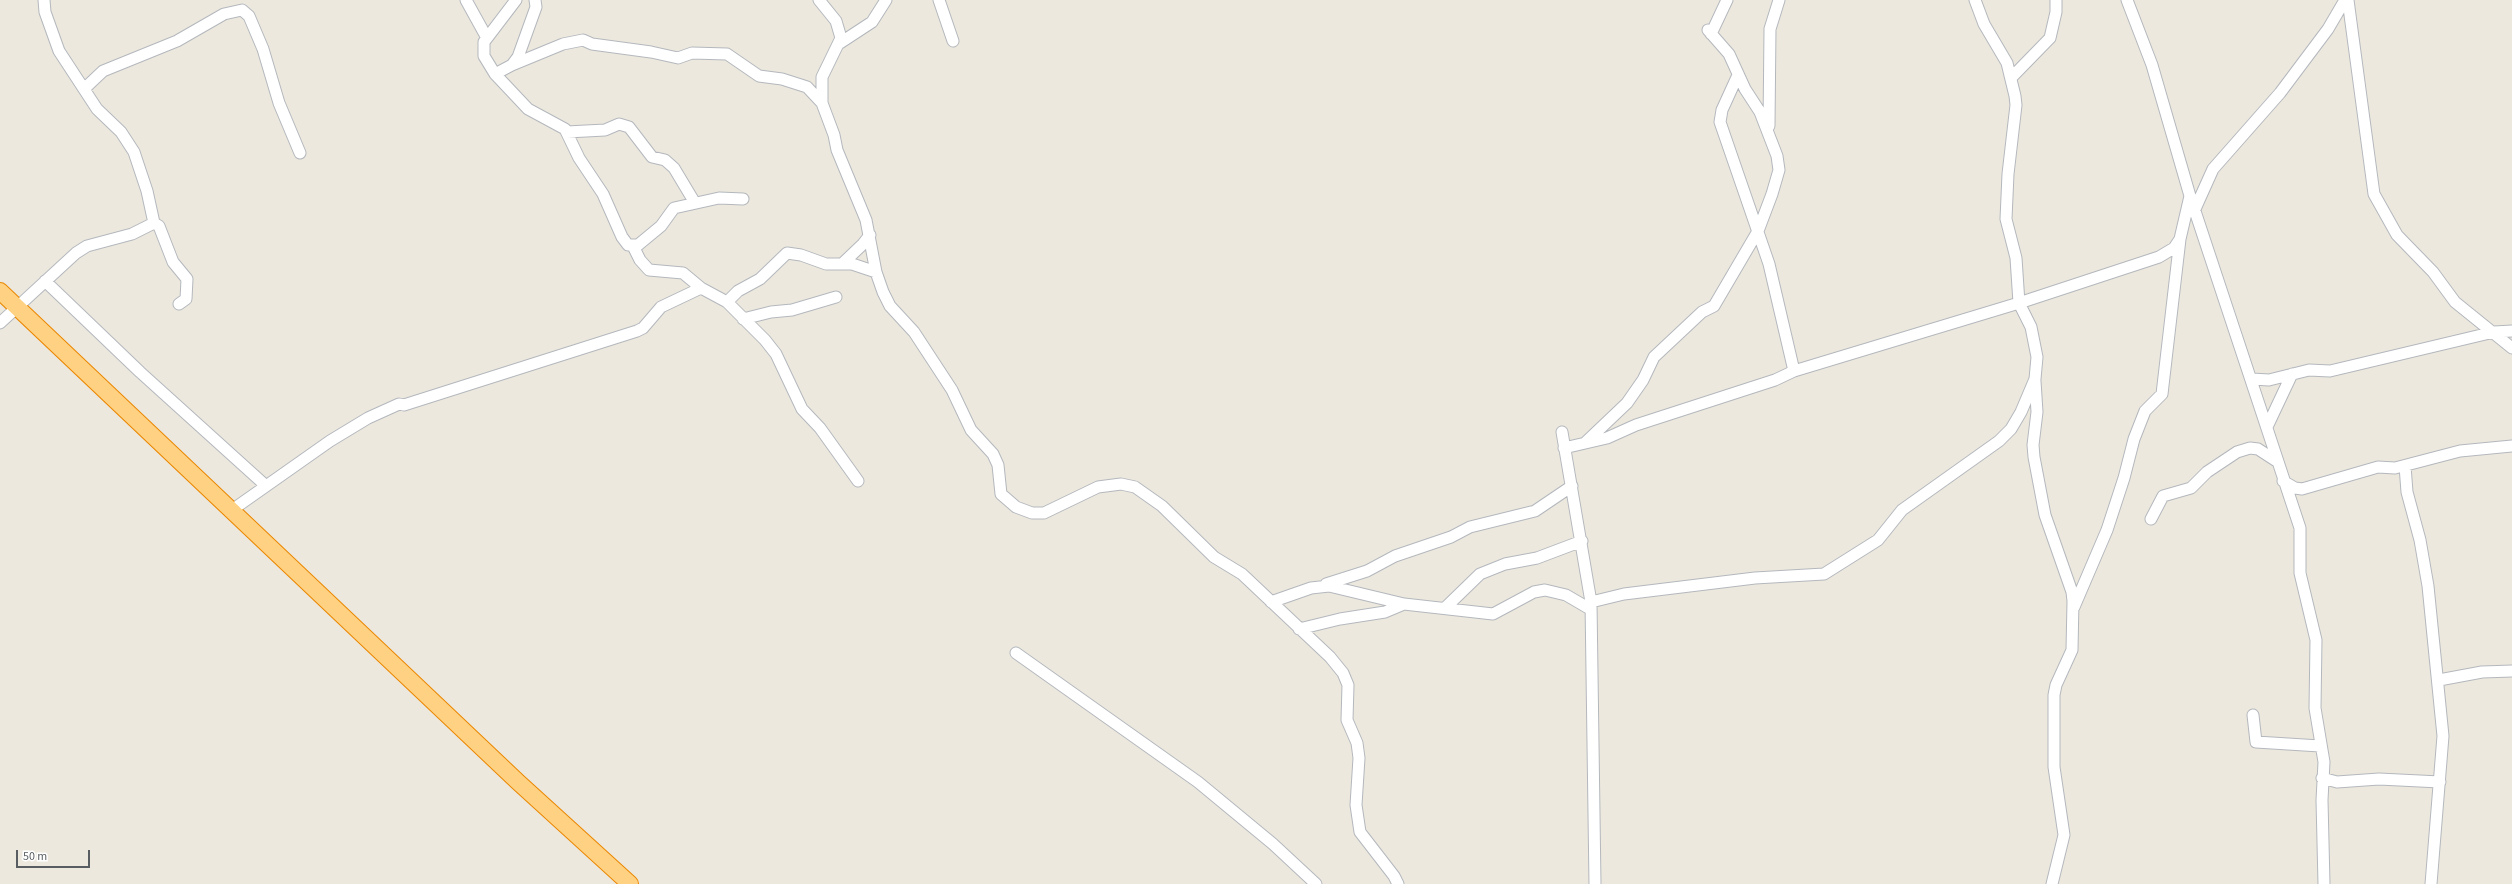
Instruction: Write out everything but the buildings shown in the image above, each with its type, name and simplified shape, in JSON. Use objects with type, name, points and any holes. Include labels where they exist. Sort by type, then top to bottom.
[{"type":"highway","points":[[0,291],[518,782],[630,884]]},
{"type":"street","points":[[44,0],[45,12],[53,39],[97,109],[128,141],[147,191],[154,223]]},
{"type":"street","points":[[466,0],[487,38]]},
{"type":"street","points":[[516,0],[482,46],[484,56],[495,74],[528,109],[560,125],[567,132],[579,158],[610,205],[622,237],[628,245],[633,246],[640,260],[649,270],[661,273],[682,272],[701,288],[727,302],[776,354],[802,409],[820,428],[858,481]]},
{"type":"street","points":[[512,65],[525,40],[536,7],[535,0]]},
{"type":"street","points":[[819,0],[836,20],[840,32],[840,43],[822,77],[822,103],[834,135],[836,150],[858,198],[870,235],[876,272],[890,306],[914,332],[952,390],[971,430],[993,454],[998,465],[1000,491],[1006,500],[1032,513],[1044,513],[1098,487],[1121,484],[1135,487],[1162,506],[1214,558],[1242,574],[1336,663],[1346,681],[1347,720],[1358,749],[1356,805],[1360,832],[1364,840],[1394,876],[1398,884]]},
{"type":"street","points":[[840,43],[872,22],[886,0]]},
{"type":"street","points":[[939,0],[953,41]]},
{"type":"street","points":[[1585,443],[1627,403],[1644,380],[1654,357],[1702,312],[1714,307],[1758,231],[1772,194],[1778,170],[1777,156],[1760,112],[1738,75],[1729,54],[1710,32],[1727,0]]},
{"type":"street","points":[[1769,136],[1770,29],[1779,0]]},
{"type":"street","points":[[1975,0],[1979,13],[2006,63],[2012,78],[2016,105],[2010,153],[2006,213],[2016,258],[2019,302],[2031,327],[2036,344],[2037,356],[2035,379],[2037,412],[2033,451],[2045,515],[2072,592],[2072,650],[2056,685],[2054,695],[2054,767],[2064,834],[2052,884]]},
{"type":"street","points":[[2012,78],[2050,38],[2055,18],[2056,0]]},
{"type":"street","points":[[2127,0],[2157,80],[2194,209],[2252,379],[2283,481],[2300,528],[2300,573],[2316,640],[2315,708],[2320,746],[2324,762],[2322,778],[2324,884]]},
{"type":"street","points":[[2194,209],[2213,169],[2280,94],[2328,29],[2346,0]]},
{"type":"street","points":[[2346,0],[2374,194],[2397,235],[2433,272],[2455,302],[2512,348]]},
{"type":"street","points":[[84,89],[103,71],[177,41],[224,14],[242,10],[249,16],[258,36],[279,103],[300,152]]},
{"type":"street","points":[[495,74],[512,65],[563,44],[583,40],[592,44],[607,44],[678,58],[692,53],[727,54],[759,76],[782,79],[807,87],[822,103]]},
{"type":"street","points":[[1738,75],[1722,110],[1720,122],[1769,264],[1794,371]]},
{"type":"street","points":[[567,132],[585,133],[594,130],[605,130],[619,124],[629,127],[652,157],[665,160],[674,168],[695,202]]},
{"type":"street","points":[[2072,614],[2107,530],[2124,478],[2134,439],[2145,412],[2162,394],[2180,239],[2190,196]]},
{"type":"street","points":[[633,246],[660,226],[674,208],[695,202],[719,198],[743,199]]},
{"type":"street","points":[[0,323],[69,257],[87,246],[132,234],[154,223]]},
{"type":"street","points":[[154,223],[160,226],[173,262],[187,279],[186,300],[179,304]]},
{"type":"street","points":[[842,264],[870,235]]},
{"type":"street","points":[[1564,448],[1607,438],[1636,426],[1775,380],[1794,371],[2019,302],[2159,257],[2174,248],[2180,239]]},
{"type":"street","points":[[727,302],[738,291],[760,279],[787,253],[800,255],[826,264],[859,266],[876,272]]},
{"type":"street","points":[[45,281],[140,372],[265,485]]},
{"type":"street","points":[[232,510],[265,485],[330,441],[374,415],[398,404],[404,405],[424,399],[637,331],[643,328],[661,307],[701,288]]},
{"type":"street","points":[[743,319],[771,312],[792,310],[836,297]]},
{"type":"street","points":[[2252,379],[2269,380],[2309,370],[2330,371],[2494,332],[2512,330]]},
{"type":"street","points":[[2267,427],[2292,374]]},
{"type":"street","points":[[1320,586],[1342,588],[1404,604],[1497,614],[1534,592],[1545,590],[1566,595],[1590,606],[1624,594],[1755,578],[1817,576],[1830,572],[1878,540],[1902,510],[1999,441],[2021,412],[2035,379]]},
{"type":"street","points":[[1562,432],[1582,541],[1590,606],[1595,884]]},
{"type":"street","points":[[2283,481],[2295,488],[2302,488],[2378,467],[2395,468],[2460,451],[2512,446]]},
{"type":"street","points":[[2151,519],[2163,496],[2192,488],[2207,472],[2237,452],[2250,448],[2258,449],[2278,462]]},
{"type":"street","points":[[2405,466],[2407,492],[2420,540],[2428,586],[2439,680],[2443,736],[2431,884]]},
{"type":"street","points":[[1271,602],[1368,571],[1395,556],[1451,537],[1470,527],[1535,511],[1572,486]]},
{"type":"street","points":[[1445,608],[1480,574],[1505,564],[1537,558],[1582,541]]},
{"type":"street","points":[[1299,629],[1340,619],[1385,612],[1404,604]]},
{"type":"street","points":[[1016,653],[1198,782],[1273,844],[1316,884]]},
{"type":"street","points":[[2439,680],[2482,672],[2512,671]]},
{"type":"street","points":[[2254,715],[2256,742],[2320,746]]},
{"type":"street","points":[[2322,778],[2337,782],[2379,780],[2440,782]]}]
